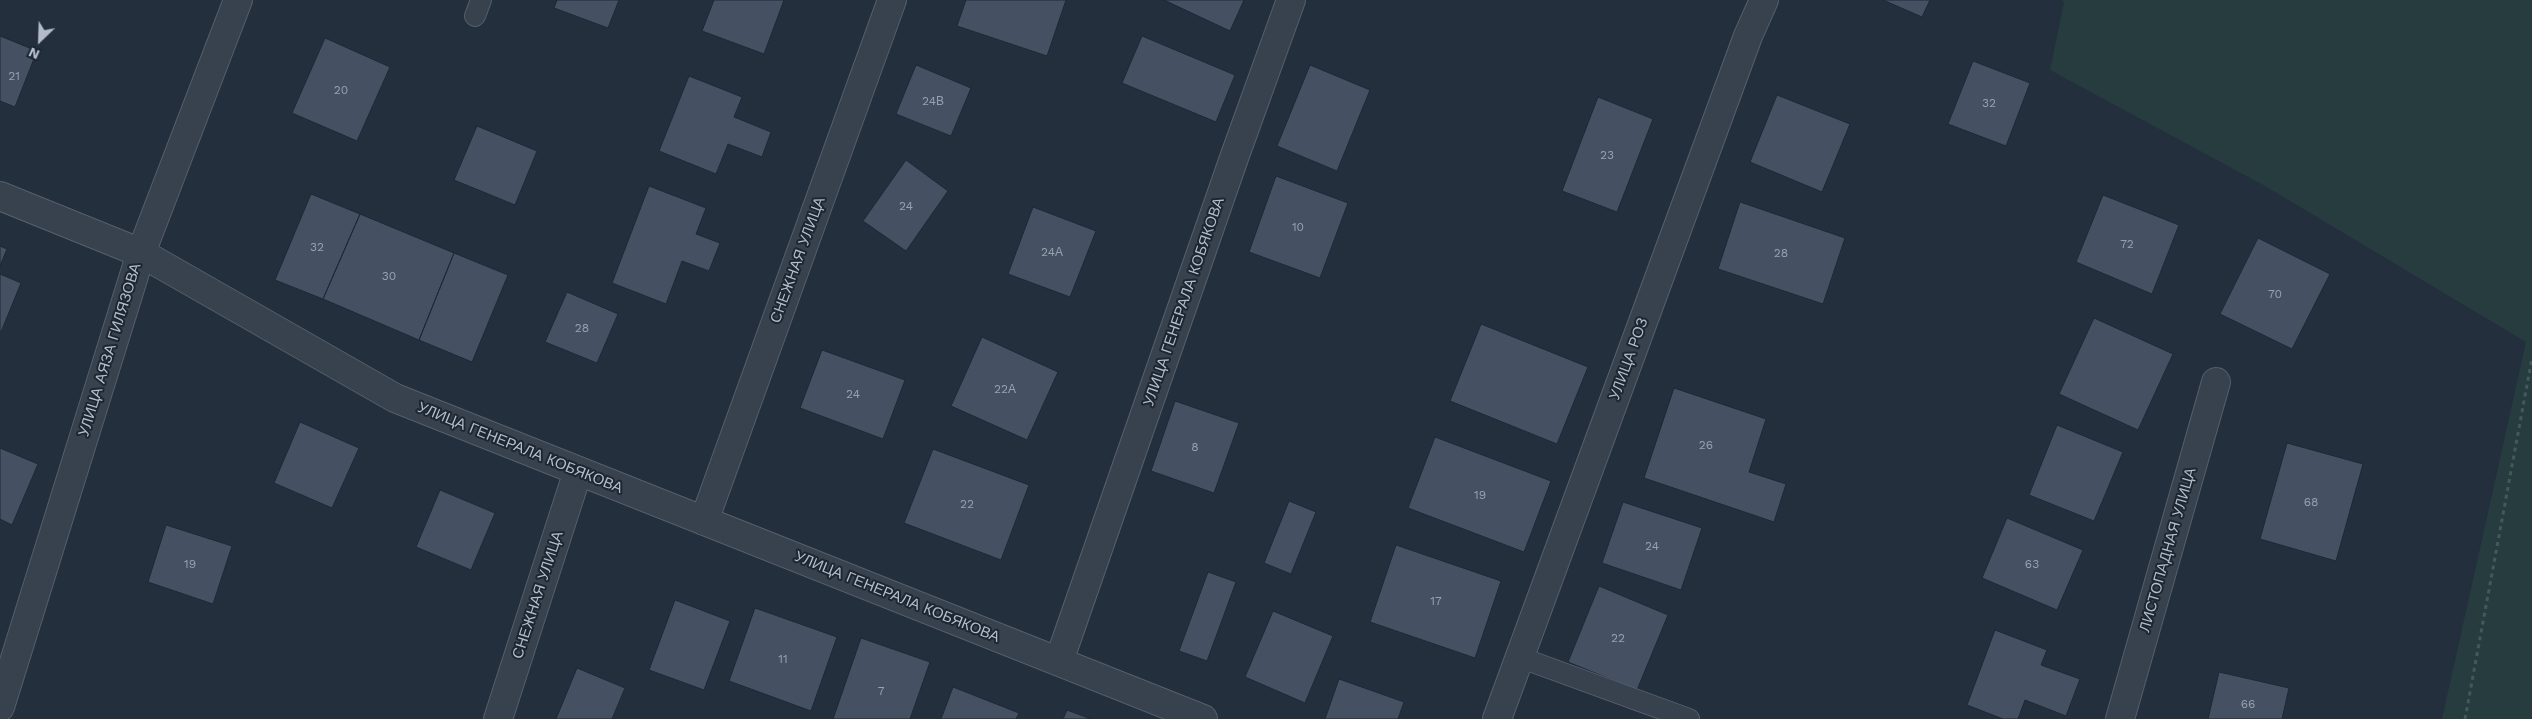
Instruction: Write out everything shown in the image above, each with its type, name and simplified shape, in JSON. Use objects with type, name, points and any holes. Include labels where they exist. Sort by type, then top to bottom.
[{"type":"street","name":"УЛИЦА АЯЗА ГИЛЯЗОВА","points":[[0,707],[141,252],[238,0]]},
{"type":"street","name":"СНЕЖНАЯ УЛИЦА","points":[[704,521],[892,0]]},
{"type":"street","name":"УЛИЦА ГЕНЕРАЛА КОБЯКОВА","points":[[1059,661],[1291,0]]},
{"type":"street","name":"УЛИЦА РОЗ","points":[[1497,719],[1744,45],[1764,0]]},
{"type":"street","name":"УЛИЦА ГЕНЕРАЛА КОБЯКОВА","points":[[0,196],[141,252],[395,398],[1203,719]]},
{"type":"street","name":"ЛИСТОПАДНАЯ УЛИЦА","points":[[2120,719],[2216,382]]},
{"type":"street","name":"СНЕЖНАЯ УЛИЦА","points":[[498,719],[578,472]]},
{"type":"lane","points":[[1519,658],[1689,719]]},
{"type":"path","points":[[2465,719],[2532,358]]},
{"type":"green space","points":[[2062,0],[2532,0],[2532,719],[2442,719],[2526,342],[2265,186],[2050,70],[2064,3]]},
{"type":"building","points":[[557,0],[619,0],[608,28],[554,8]]},
{"type":"building","points":[[714,0],[784,0],[764,54],[702,31]]},
{"type":"building","points":[[966,0],[1066,0],[1047,56],[957,26]]},
{"type":"building","points":[[1164,0],[1244,0],[1230,31]]},
{"type":"building","points":[[1883,0],[1930,0],[1922,17]]},
{"type":"building","points":[[0,36],[37,51],[15,107],[0,101]]},
{"type":"building","points":[[1142,36],[1235,75],[1216,122],[1122,83]]},
{"type":"building","points":[[325,38],[390,67],[357,141],[292,113]]},
{"type":"building","points":[[1973,61],[2030,83],[2006,146],[1948,124]]},
{"type":"building","points":[[916,65],[971,88],[951,136],[896,114]]},
{"type":"building","points":[[1310,65],[1370,90],[1337,171],[1277,146]]},
{"type":"building","points":[[689,76],[742,97],[734,117],[771,132],[762,157],[728,144],[716,174],[659,151]]},
{"type":"building","points":[[1777,95],[1850,124],[1822,192],[1750,162]]},
{"type":"building","points":[[1598,97],[1653,119],[1617,212],[1562,191]]},
{"type":"building","points":[[477,126],[537,151],[515,205],[454,180]]},
{"type":"building","points":[[906,160],[948,191],[906,251],[863,221]]},
{"type":"building","points":[[1276,176],[1348,203],[1320,278],[1249,252]]},
{"type":"building","points":[[649,186],[706,208],[696,234],[720,243],[709,271],[682,261],[666,304],[612,283]]},
{"type":"building","points":[[311,194],[360,214],[323,299],[275,280]]},
{"type":"building","points":[[2103,195],[2179,225],[2152,294],[2076,262]]},
{"type":"building","points":[[1740,202],[1845,238],[1823,304],[1718,269]]},
{"type":"building","points":[[1033,207],[1096,231],[1070,297],[1008,274]]},
{"type":"building","points":[[360,214],[454,253],[419,340],[323,299]]},
{"type":"building","points":[[2258,238],[2330,274],[2292,349],[2220,314]]},
{"type":"building","points":[[0,246],[7,249],[0,266]]},
{"type":"building","points":[[454,253],[508,275],[472,362],[419,340]]},
{"type":"building","points":[[0,274],[21,283],[1,332],[0,331]]},
{"type":"building","points":[[567,292],[618,314],[597,363],[545,342]]},
{"type":"building","points":[[2094,318],[2173,354],[2138,430],[2059,394]]},
{"type":"building","points":[[1481,324],[1588,367],[1557,444],[1450,401]]},
{"type":"building","points":[[982,337],[1058,372],[1027,440],[951,406]]},
{"type":"building","points":[[822,350],[905,380],[883,439],[800,408]]},
{"type":"building","points":[[1674,388],[1766,419],[1749,472],[1786,484],[1774,522],[1644,478]]},
{"type":"building","points":[[1175,401],[1239,423],[1214,493],[1151,471]]},
{"type":"building","points":[[300,422],[359,448],[332,508],[274,483]]},
{"type":"building","points":[[2057,425],[2123,452],[2094,521],[2029,495]]},
{"type":"building","points":[[1435,437],[1551,481],[1524,552],[1408,508]]},
{"type":"building","points":[[2287,443],[2363,464],[2336,561],[2260,539]]},
{"type":"building","points":[[0,448],[38,464],[12,525],[0,519]]},
{"type":"building","points":[[933,449],[1029,485],[1001,560],[904,523]]},
{"type":"building","points":[[440,490],[495,513],[471,570],[416,547]]},
{"type":"building","points":[[1289,501],[1316,512],[1291,574],[1264,563]]},
{"type":"building","points":[[1623,502],[1702,528],[1681,590],[1602,563]]},
{"type":"building","points":[[2007,518],[2083,550],[2057,610],[1982,578]]},
{"type":"building","points":[[166,525],[232,546],[213,604],[148,582]]},
{"type":"building","points":[[1396,545],[1501,581],[1475,658],[1370,622]]},
{"type":"building","points":[[1208,572],[1236,582],[1207,661],[1179,651]]},
{"type":"building","points":[[1599,586],[1668,615],[1637,690],[1568,662]]},
{"type":"building","points":[[675,600],[730,621],[704,690],[649,670]]},
{"type":"building","points":[[755,608],[837,637],[811,711],[729,681]]},
{"type":"building","points":[[1273,611],[1333,636],[1305,703],[1245,677]]},
{"type":"building","points":[[1995,630],[2047,650],[2041,665],[2080,679],[2066,716],[2025,700],[2018,719],[2003,719],[1967,705]]},
{"type":"building","points":[[861,638],[930,662],[910,719],[833,719]]},
{"type":"building","points":[[577,668],[625,688],[612,719],[556,719]]},
{"type":"building","points":[[2219,672],[2289,688],[2282,719],[2208,719]]},
{"type":"building","points":[[1339,679],[1404,702],[1398,719],[1325,719]]},
{"type":"building","points":[[953,687],[1019,713],[1016,719],[941,719]]},
{"type":"building","points":[[1067,710],[1091,719],[1063,719]]}]
